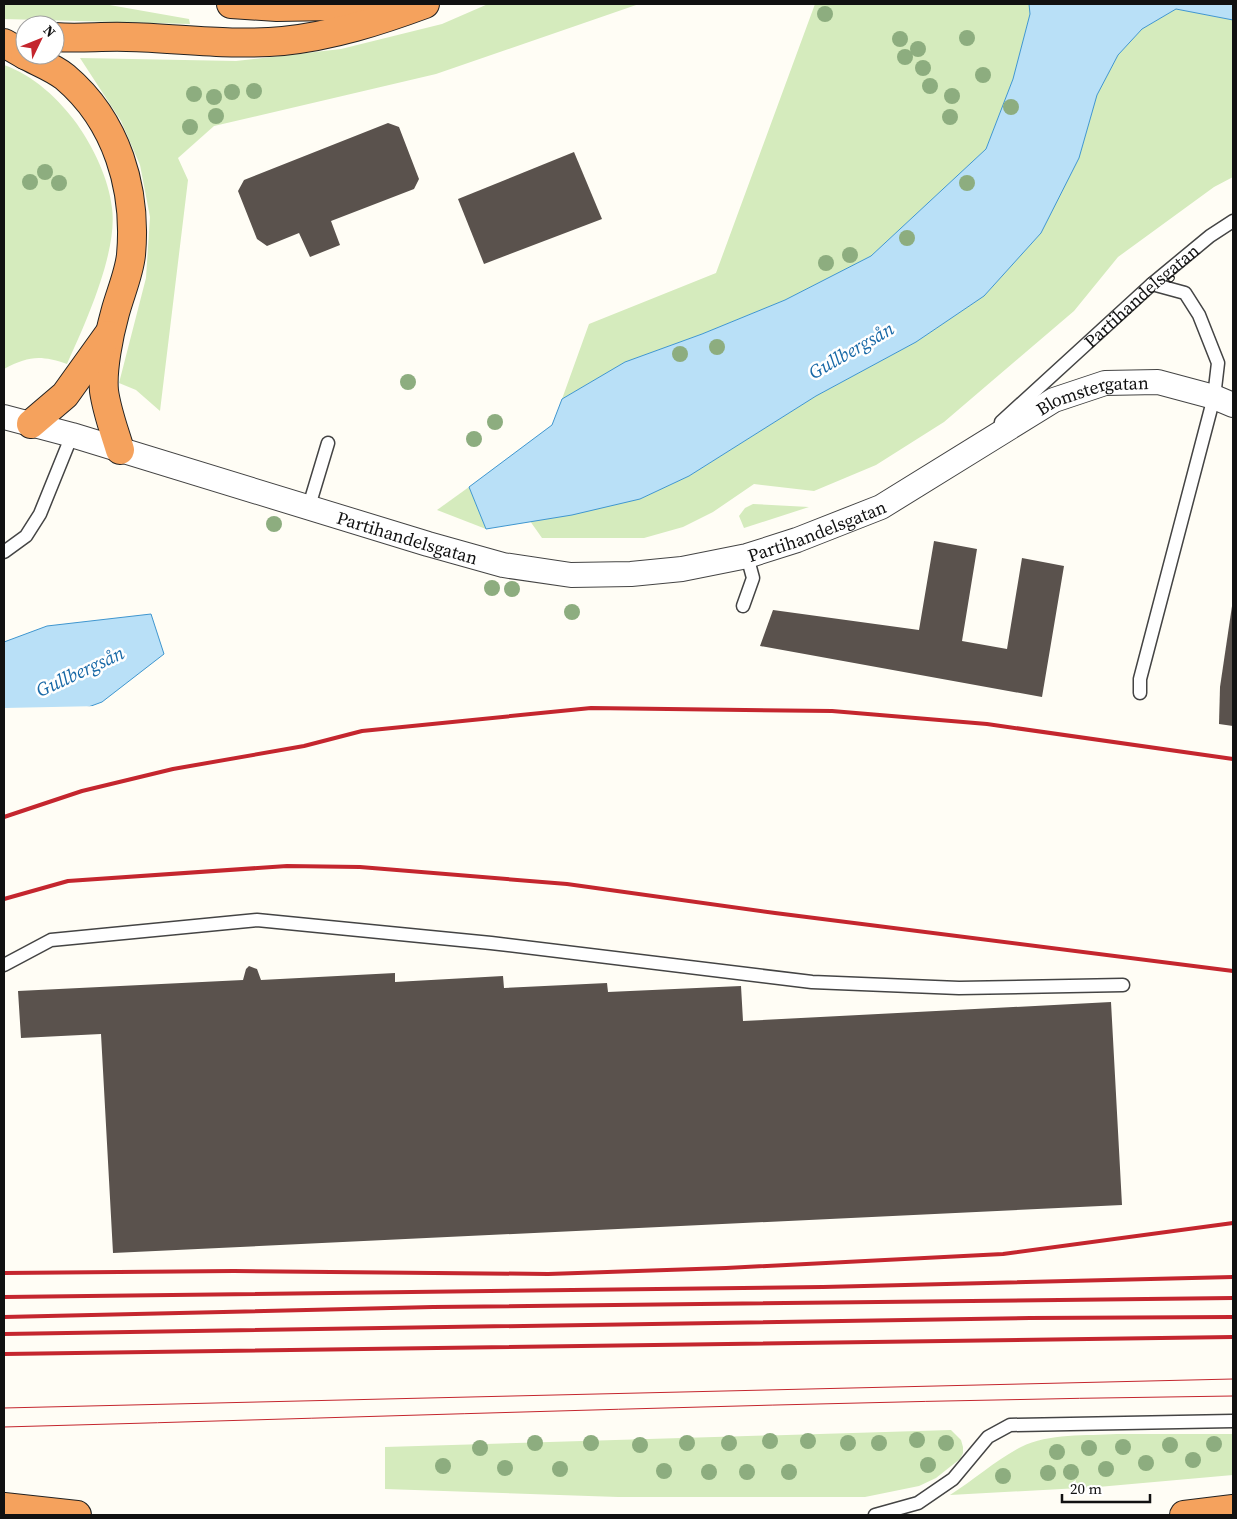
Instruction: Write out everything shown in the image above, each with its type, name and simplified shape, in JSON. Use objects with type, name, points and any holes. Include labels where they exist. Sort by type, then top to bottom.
[{"type":"highway","points":[[232,4],[329,7],[414,4]]},
{"type":"highway","points":[[65,38],[126,37],[216,42],[282,41],[337,32],[426,4]]},
{"type":"highway","points":[[4,43],[15,49]]},
{"type":"highway","points":[[43,65],[64,77],[89,103],[122,159],[129,186],[131,256],[110,331],[104,389],[107,410],[120,450]]},
{"type":"highway","points":[[31,424],[65,395],[110,331]]},
{"type":"highway","points":[[4,1507],[77,1515]]},
{"type":"highway","points":[[1184,1515],[1233,1509]]},
{"type":"street","name":"Blomstergatan","points":[[963,458],[1054,400],[1105,382],[1158,382],[1224,401]]},
{"type":"street","name":"Partihandelsgatan","points":[[4,417],[72,435],[428,544],[503,565],[571,575],[631,574],[682,569],[748,556],[881,507],[963,458]]},
{"type":"lane","name":"Partihandelsgatan","points":[[963,458],[1152,284],[1210,236],[1233,222]]},
{"type":"lane","points":[[1140,693],[1140,679],[1224,401],[1218,363],[1199,315],[1185,293],[1152,284]]},
{"type":"lane","points":[[4,552],[26,536],[40,514],[72,435]]},
{"type":"lane","points":[[309,506],[328,442]]},
{"type":"lane","points":[[743,606],[753,578],[748,556]]},
{"type":"lane","points":[[4,965],[51,940],[257,920],[491,943],[812,982],[959,988],[1123,985]]},
{"type":"lane","points":[[876,1515],[918,1502],[953,1479],[988,1437],[1010,1425],[1233,1421]]},
{"type":"green space","points":[[4,4],[104,4],[189,19],[190,24],[65,21],[65,15],[15,15],[15,19],[4,19]]},
{"type":"green space","points":[[488,4],[639,4],[436,74],[214,126],[178,158],[188,180],[160,411],[136,390],[119,383],[146,278],[150,217],[140,165],[121,121],[80,58],[236,61],[341,49],[442,24]]},
{"type":"green space","points":[[815,4],[1029,4],[1030,14],[1013,79],[986,149],[871,256],[785,300],[702,334],[625,362],[562,399],[589,324],[716,273]]},
{"type":"green space","points":[[1176,9],[1233,20],[1233,177],[1214,187],[1118,257],[1074,311],[944,422],[876,465],[814,491],[754,484],[713,512],[683,527],[644,538],[542,538],[530,521],[640,499],[689,476],[816,396],[916,342],[984,296],[1041,233],[1079,158],[1097,95],[1118,55],[1142,29]]},
{"type":"green space","points":[[4,65],[35,81],[54,97],[70,115],[94,153],[108,186],[113,226],[110,245],[99,287],[67,364],[49,359],[35,358],[21,361],[4,369]]},
{"type":"green space","points":[[469,487],[486,529],[437,510]]},
{"type":"green space","points":[[753,504],[809,507],[744,528],[739,516],[745,508]]},
{"type":"green space","points":[[951,1430],[961,1440],[963,1453],[960,1459],[936,1478],[919,1486],[865,1497],[618,1497],[385,1489],[385,1447]]},
{"type":"green space","points":[[1117,1434],[1233,1434],[1233,1475],[1098,1487],[950,1495],[1021,1447],[1043,1439],[1056,1437]]},
{"type":"water","name":"Gullbergsån","points":[[1029,4],[1233,4],[1233,20],[1176,9],[1142,29],[1118,55],[1097,95],[1079,158],[1041,233],[984,296],[916,342],[816,396],[689,476],[640,499],[572,515],[486,529],[469,487],[552,425],[562,399],[625,362],[702,334],[785,300],[871,256],[986,149],[1013,79],[1030,14]]},
{"type":"water","name":"Gullbergsån","points":[[151,614],[164,654],[102,702],[53,720],[4,760],[4,642],[47,626]]},
{"type":"pier","points":[[100,706],[55,722],[4,763],[4,708]]},
{"type":"building","points":[[388,123],[399,127],[419,179],[414,189],[331,221],[340,245],[310,257],[299,233],[267,246],[257,239],[238,191],[244,180]]},
{"type":"building","points":[[574,152],[602,219],[484,264],[458,199]]},
{"type":"building","points":[[934,541],[977,549],[962,641],[1007,649],[1022,558],[1064,566],[1042,697],[760,646],[773,610],[919,630]]},
{"type":"building","points":[[1232,606],[1233,726],[1219,724],[1220,687]]},
{"type":"building","points":[[249,966],[257,969],[261,980],[395,973],[395,982],[503,976],[504,988],[607,983],[608,992],[741,986],[743,1021],[1111,1002],[1122,1205],[113,1253],[101,1034],[21,1038],[18,991],[243,980],[246,969]]},
{"type":"tram line","points":[[4,1408],[1233,1379]]},
{"type":"tram line","points":[[4,1427],[772,1405],[1233,1396]]},
{"type":"railway","points":[[4,817],[82,791],[173,769],[304,746],[362,731],[591,708],[832,711],[987,724],[1233,759]]},
{"type":"railway","points":[[4,899],[68,881],[287,866],[360,867],[567,884],[775,913],[1233,971]]},
{"type":"railway","points":[[4,1273],[234,1271],[548,1274],[726,1268],[1003,1254],[1233,1223]]},
{"type":"railway","points":[[4,1297],[823,1287],[1233,1277]]},
{"type":"railway","points":[[4,1317],[433,1307],[1233,1298]]},
{"type":"railway","points":[[4,1334],[1030,1318],[1233,1317]]},
{"type":"railway","points":[[4,1354],[1233,1337]]}]
